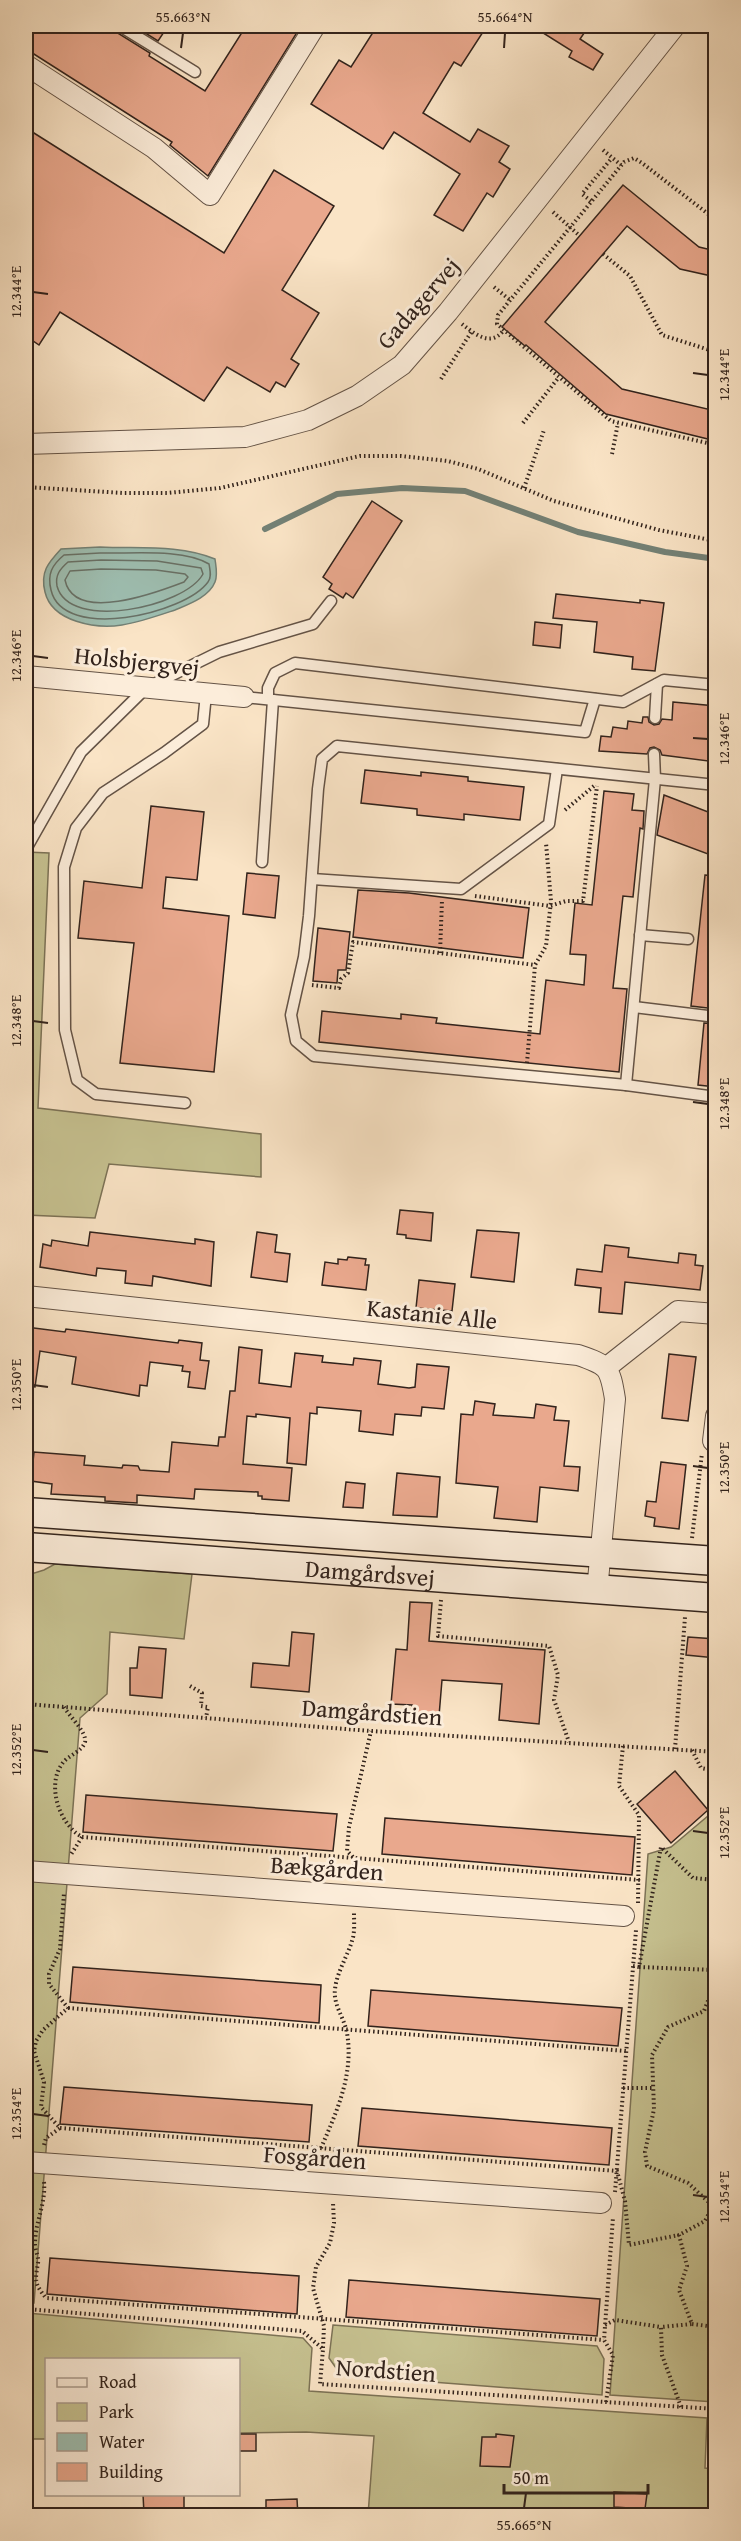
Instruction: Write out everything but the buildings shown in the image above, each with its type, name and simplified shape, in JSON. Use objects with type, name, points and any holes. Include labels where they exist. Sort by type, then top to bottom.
[{"type":"street","points":[[26,65],[154,148],[210,195],[315,26]]},
{"type":"street","name":"Gadagervej","points":[[26,444],[245,437],[308,420],[357,396],[402,364],[448,312],[675,26]]},
{"type":"street","name":"Holsbjergvej","points":[[26,676],[244,698]]},
{"type":"street","name":"Kastanie Alle","points":[[26,1296],[578,1355],[607,1367]]},
{"type":"street","points":[[597,1591],[615,1399],[612,1376],[607,1367],[678,1311],[716,1314]]},
{"type":"street","points":[[714,1442],[716,1416]]},
{"type":"street","name":"Damgårdsvej","points":[[26,1512],[716,1561]]},
{"type":"street","name":"Damgårdsvej","points":[[26,1559],[443,1579],[716,1598]]},
{"type":"street","name":"Bækgården","points":[[26,1871],[633,1917]]},
{"type":"street","name":"Fosgården","points":[[33,2163],[610,2204]]},
{"type":"lane","points":[[120,26],[195,72]]},
{"type":"lane","points":[[26,849],[81,752],[146,688],[219,652],[313,624],[331,601]]},
{"type":"lane","points":[[262,862],[270,700],[268,687],[275,673],[295,663],[623,702],[664,680],[716,685]]},
{"type":"lane","points":[[655,718],[657,684]]},
{"type":"lane","points":[[185,1103],[96,1094],[77,1080],[65,1030],[64,867],[76,828],[103,793],[203,724],[206,694]]},
{"type":"lane","points":[[244,698],[585,732],[595,699]]},
{"type":"lane","points":[[716,785],[337,747],[322,759],[304,957],[291,1015],[296,1041],[314,1056],[626,1085],[716,1097]]},
{"type":"lane","points":[[626,1085],[655,779],[654,754]]},
{"type":"lane","points":[[312,879],[461,889],[547,826],[557,769]]},
{"type":"lane","points":[[640,934],[688,939]]},
{"type":"lane","points":[[634,1007],[716,1017]]},
{"type":"path","points":[[603,150],[621,165]]},
{"type":"path","points":[[591,201],[581,193],[612,158]]},
{"type":"path","points":[[716,220],[634,158],[621,165],[591,201],[498,315],[497,324],[611,421],[716,445]]},
{"type":"path","points":[[553,212],[580,236]]},
{"type":"path","points":[[603,254],[630,276],[662,335],[716,352]]},
{"type":"path","points":[[494,287],[510,300]]},
{"type":"path","points":[[448,312],[472,331],[488,340],[498,337],[503,331]]},
{"type":"path","points":[[441,380],[460,345],[472,331]]},
{"type":"path","points":[[523,423],[559,377]]},
{"type":"path","points":[[612,454],[618,422]]},
{"type":"path","points":[[524,488],[544,430]]},
{"type":"path","points":[[26,487],[123,493],[167,493],[220,488],[360,456],[401,456],[448,461],[478,469],[554,501],[609,517],[716,541]]},
{"type":"path","points":[[461,889],[471,896],[550,906],[567,901],[584,901],[598,784],[547,826],[551,882],[550,906],[546,946],[535,965],[526,1076]]},
{"type":"path","points":[[440,953],[443,925],[440,920],[444,888]]},
{"type":"path","points":[[298,983],[339,988],[340,979],[348,973],[353,942],[535,965]]},
{"type":"path","points":[[692,1543],[703,1446],[714,1442]]},
{"type":"path","points":[[26,1559],[26,1582]]},
{"type":"path","points":[[443,1579],[438,1636],[549,1646],[558,1675],[554,1700],[568,1742]]},
{"type":"path","points":[[675,1749],[687,1595]]},
{"type":"path","points":[[190,1686],[202,1693],[201,1706],[208,1707],[206,1718]]},
{"type":"path","name":"Damgårdstien","points":[[26,1704],[371,1731],[716,1752]]},
{"type":"path","points":[[64,1707],[85,1735],[85,1743],[79,1751],[61,1765],[56,1778],[55,1794],[65,1820],[82,1837],[640,1880]]},
{"type":"path","points":[[321,2148],[341,2102],[350,2051],[346,2030],[336,2006],[335,1990],[353,1938],[354,1858],[347,1851],[349,1827],[371,1731]]},
{"type":"path","points":[[623,1746],[619,1786],[639,1815],[640,1880],[633,1917],[636,1966]]},
{"type":"path","points":[[692,1750],[701,1768],[716,1771]]},
{"type":"path","points":[[82,1837],[71,1850],[66,1874],[60,1949],[49,1974],[48,1984],[68,2008],[626,2051]]},
{"type":"path","points":[[606,2402],[613,2355],[604,2340],[610,2204],[617,2171],[626,2051],[636,1966],[661,1847],[693,1878],[716,1880]]},
{"type":"path","points":[[617,2171],[625,2201],[629,2245],[679,2235],[705,2221],[714,2205],[688,2183],[647,2166],[645,2152],[654,2109],[652,2055],[668,2027],[704,2011],[713,1988],[710,1979],[716,1964]]},
{"type":"path","points":[[636,1966],[713,1970]]},
{"type":"path","points":[[710,1996],[716,1997]]},
{"type":"path","points":[[60,2128],[41,2107],[44,2082],[34,2050],[43,2030],[68,2008]]},
{"type":"path","points":[[623,2088],[653,2088]]},
{"type":"path","points":[[604,2340],[46,2298],[38,2287],[34,2274],[38,2261],[35,2243],[44,2200],[33,2163],[45,2138],[60,2128],[617,2171]]},
{"type":"path","points":[[323,2349],[324,2326],[313,2288],[316,2267],[330,2243],[334,2223],[332,2184],[335,2149]]},
{"type":"path","points":[[679,2235],[687,2266],[679,2290],[693,2324]]},
{"type":"path","name":"Nordstien","points":[[26,2309],[302,2331],[323,2349],[320,2384],[716,2409]]},
{"type":"path","points":[[605,2325],[615,2320],[661,2327],[693,2324],[716,2327]]},
{"type":"path","points":[[661,2327],[662,2355],[681,2407]]},
{"type":"green space","points":[[26,852],[49,853],[38,1108],[261,1134],[261,1177],[109,1164],[95,1218],[26,1215]]},
{"type":"green space","points":[[55,1564],[192,1574],[184,1639],[110,1632],[107,1694],[80,1718],[34,2303],[26,2303],[26,1588],[31,1584],[31,1574]]},
{"type":"green space","points":[[712,1766],[716,1767],[715,2402],[610,2395],[648,1854],[671,1847],[715,1810]]},
{"type":"green space","points":[[27,2313],[303,2338],[312,2348],[309,2391],[707,2418],[705,2468],[715,2469],[715,2515],[368,2515],[374,2436],[306,2432],[240,2433],[240,2358],[45,2358],[45,2439],[26,2439]]},
{"type":"green space","points":[[333,2325],[597,2346],[604,2359],[602,2395],[341,2375],[329,2358]]},
{"type":"water","points":[[100,547],[173,549],[201,554],[215,559],[216,579],[208,592],[198,599],[149,619],[129,624],[100,626],[66,617],[49,602],[45,592],[44,573],[61,549]]},
{"type":"waterway","points":[[265,529],[337,494],[402,488],[465,491],[578,532],[665,552],[716,559]]}]
